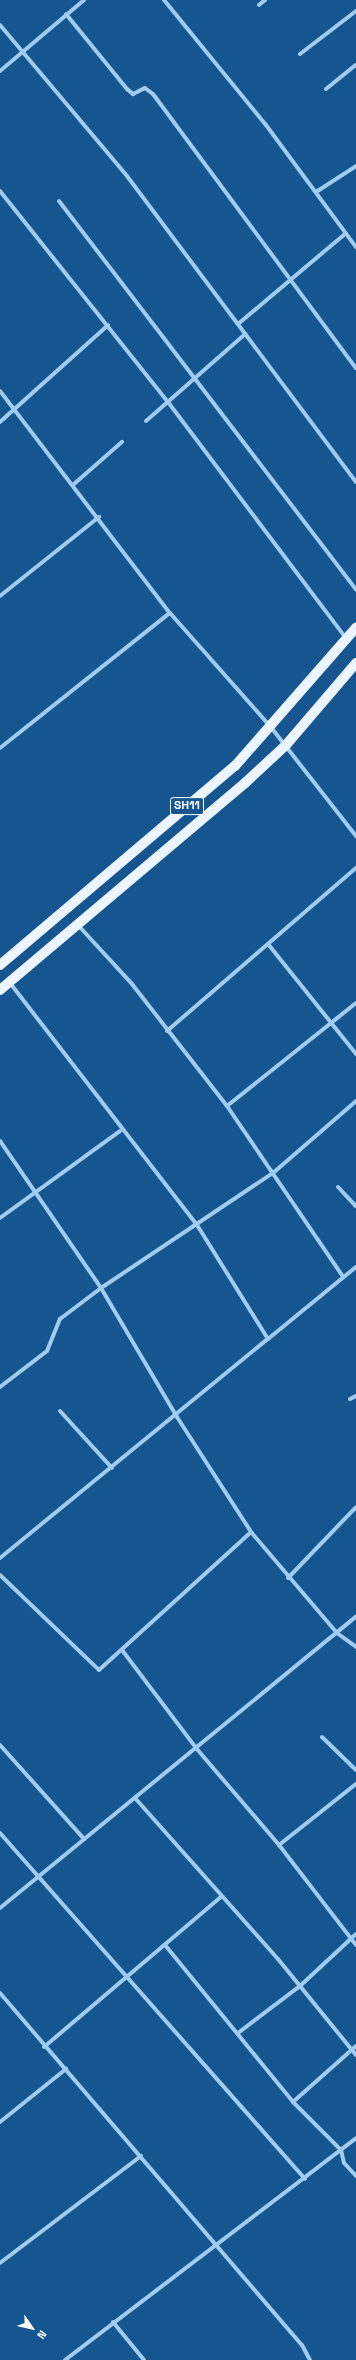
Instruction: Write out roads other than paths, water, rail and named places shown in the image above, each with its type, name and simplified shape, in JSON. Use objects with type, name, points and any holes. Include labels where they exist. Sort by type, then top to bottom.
[{"type":"main road","name":"SH11","points":[[0,965],[235,766],[356,628]]},
{"type":"main road","name":"SH11","points":[[0,990],[76,924],[214,811],[286,746],[356,663]]},
{"type":"street","points":[[0,71],[84,0]]},
{"type":"street","points":[[164,0],[316,192],[356,247]]},
{"type":"street","points":[[259,5],[265,0]]},
{"type":"street","points":[[300,54],[356,11]]},
{"type":"street","points":[[66,14],[127,89],[133,94],[145,88],[153,94],[291,278],[356,368]]},
{"type":"street","points":[[0,25],[127,176],[356,482]]},
{"type":"street","points":[[326,89],[356,65]]},
{"type":"street","points":[[316,192],[356,166]]},
{"type":"street","points":[[0,191],[168,402],[347,639]]},
{"type":"street","points":[[60,201],[193,380],[356,590]]},
{"type":"street","points":[[238,324],[346,233]]},
{"type":"street","points":[[0,422],[108,325]]},
{"type":"street","points":[[146,421],[245,334]]},
{"type":"street","points":[[0,391],[74,484],[170,613],[270,726],[356,836]]},
{"type":"street","points":[[74,484],[122,442]]},
{"type":"street","points":[[0,596],[99,517]]},
{"type":"street","points":[[0,748],[170,613]]},
{"type":"street","points":[[167,1031],[356,868]]},
{"type":"street","points":[[76,924],[132,984],[167,1031],[227,1106],[343,1277]]},
{"type":"street","points":[[268,944],[356,1054]]},
{"type":"street","points":[[9,982],[120,1131],[197,1225],[268,1339]]},
{"type":"street","points":[[227,1106],[356,1003]]},
{"type":"street","points":[[0,1387],[47,1350],[60,1319],[101,1288],[273,1173],[356,1101]]},
{"type":"street","points":[[0,1218],[120,1131]]},
{"type":"street","points":[[0,1141],[101,1288],[177,1417],[251,1532],[288,1578],[337,1633],[356,1648]]},
{"type":"street","points":[[338,1187],[356,1206]]},
{"type":"street","points":[[0,1558],[177,1417],[356,1266]]},
{"type":"street","points":[[350,1399],[356,1396]]},
{"type":"street","points":[[60,1411],[112,1468]]},
{"type":"street","points":[[288,1578],[356,1507]]},
{"type":"street","points":[[0,1575],[99,1670],[251,1532]]},
{"type":"street","points":[[0,1908],[356,1617]]},
{"type":"street","points":[[122,1650],[196,1748],[279,1845],[356,1945]]},
{"type":"street","points":[[322,1737],[356,1770]]},
{"type":"street","points":[[0,1745],[84,1839]]},
{"type":"street","points":[[279,1845],[356,1784]]},
{"type":"street","points":[[135,1798],[300,1986],[356,2055]]},
{"type":"street","points":[[0,1833],[128,1976],[304,2179]]},
{"type":"street","points":[[44,2047],[222,1896]]},
{"type":"street","points":[[238,2033],[300,1986],[356,1934]]},
{"type":"street","points":[[165,1945],[293,2102],[341,2150],[344,2163],[356,2176]]},
{"type":"street","points":[[0,1993],[44,2047],[66,2069],[141,2156],[216,2247],[302,2345],[310,2360]]},
{"type":"street","points":[[293,2102],[356,2046]]},
{"type":"street","points":[[0,2122],[66,2069]]},
{"type":"street","points":[[65,2360],[113,2322],[216,2247],[356,2138]]},
{"type":"street","points":[[0,2263],[141,2156]]},
{"type":"street","points":[[113,2322],[144,2360]]}]
